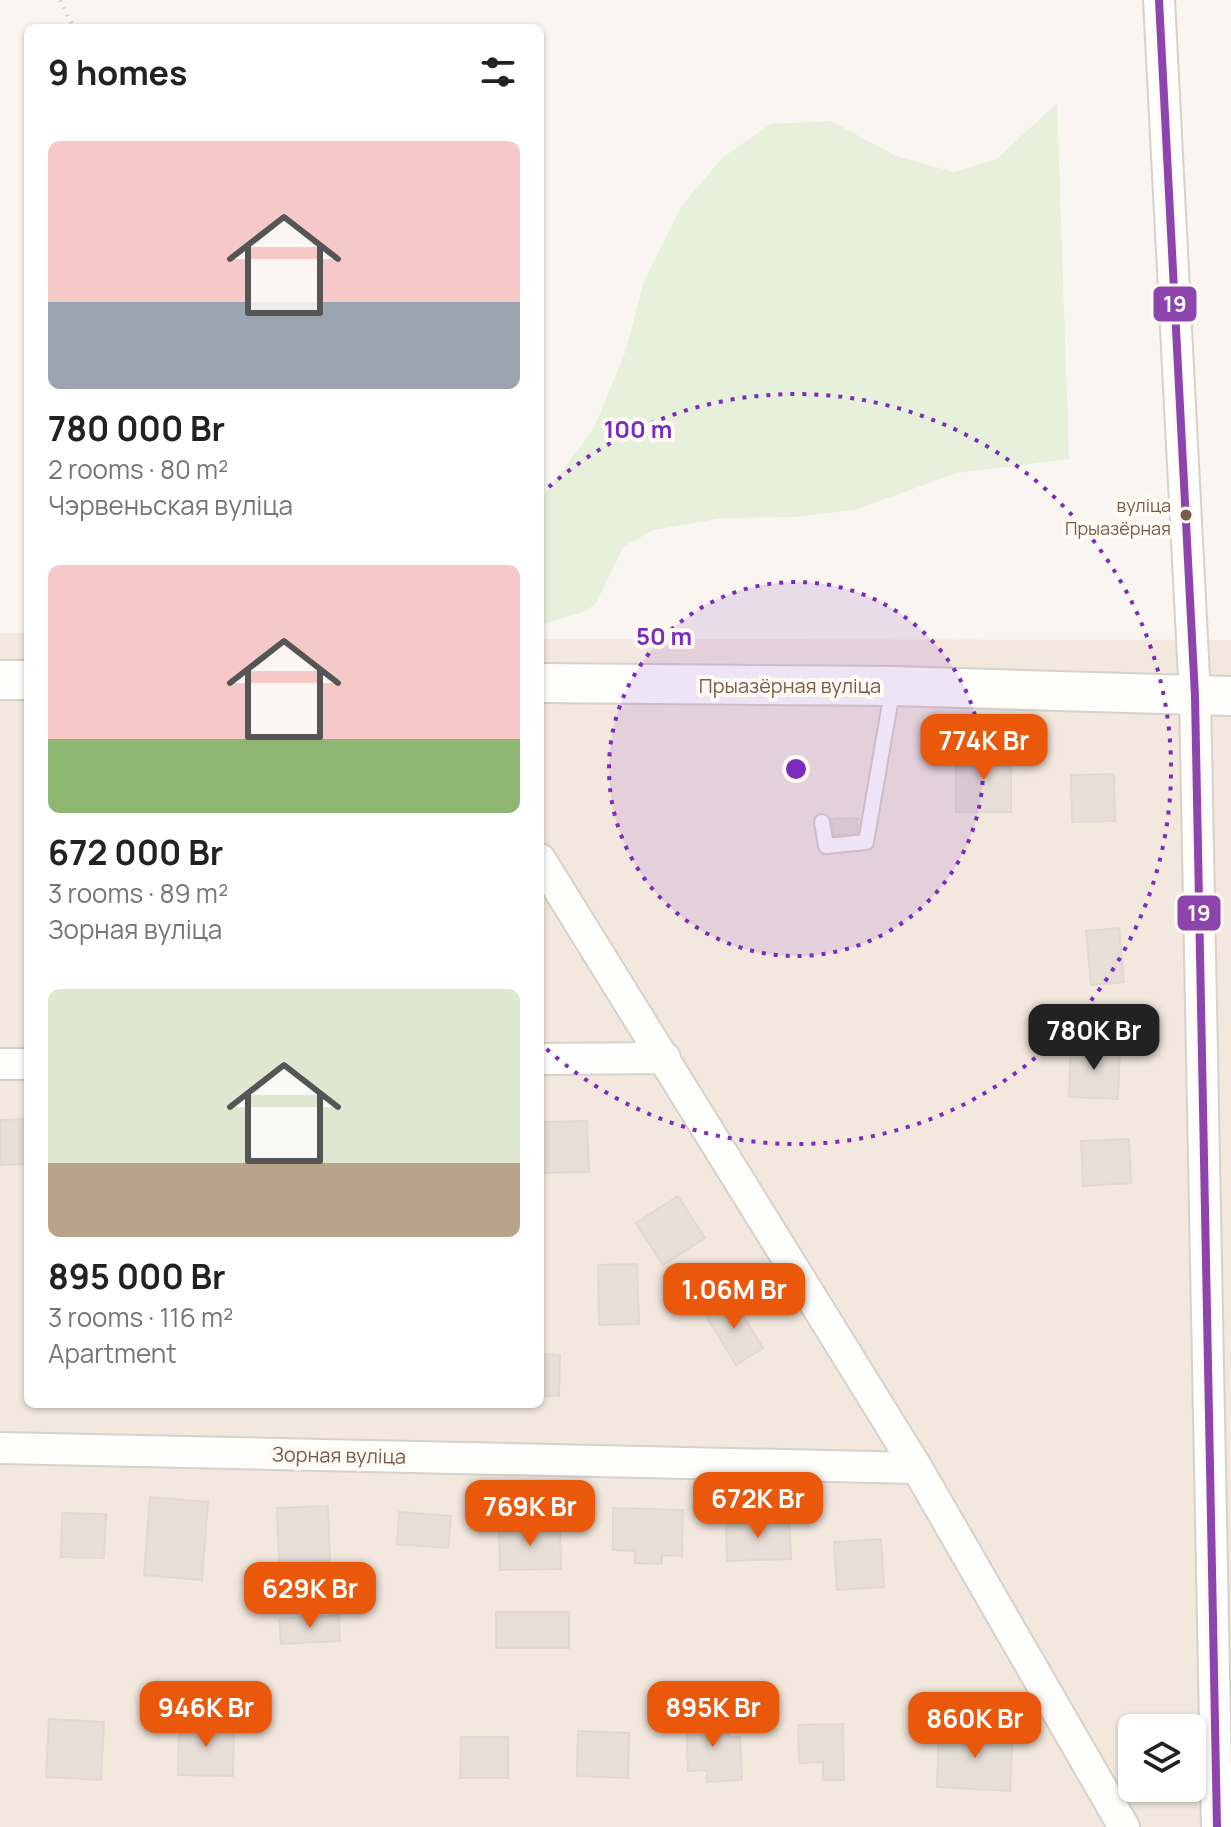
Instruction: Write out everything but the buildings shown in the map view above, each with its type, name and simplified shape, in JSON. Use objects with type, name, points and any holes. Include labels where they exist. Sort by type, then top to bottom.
[{"type":"street","points":[[1159,0],[1213,696],[1217,1827]]},
{"type":"street","points":[[0,680],[24,680]]},
{"type":"street","name":"Прыазёрная вуліца","points":[[544,683],[893,686],[1213,696]]},
{"type":"street","points":[[544,865],[917,1468],[1124,1827]]},
{"type":"street","points":[[544,1059],[665,1058]]},
{"type":"street","points":[[0,1064],[24,1064]]},
{"type":"street","name":"Зорная вуліца","points":[[0,1448],[917,1468]]},
{"type":"lane","points":[[822,822],[826,846],[866,842],[893,686]]},
{"type":"path","points":[[60,0],[72,24]]},
{"type":"shaded area","points":[[0,633],[24,633],[24,1408],[544,1408],[544,639],[1231,640],[1231,1827],[0,1827]]},
{"type":"green space","points":[[1057,103],[1069,459],[957,473],[854,510],[795,517],[722,518],[654,530],[624,546],[596,603],[586,611],[544,624],[544,496],[594,428],[625,353],[644,281],[681,207],[722,158],[771,124],[831,121],[896,156],[954,172],[997,159]]},
{"type":"transit line","name":"19","points":[[1159,0],[1195,696],[1217,1827]]},
{"type":"place","name":"вуліца Прыазёрная","points":[[1186,515]]}]
